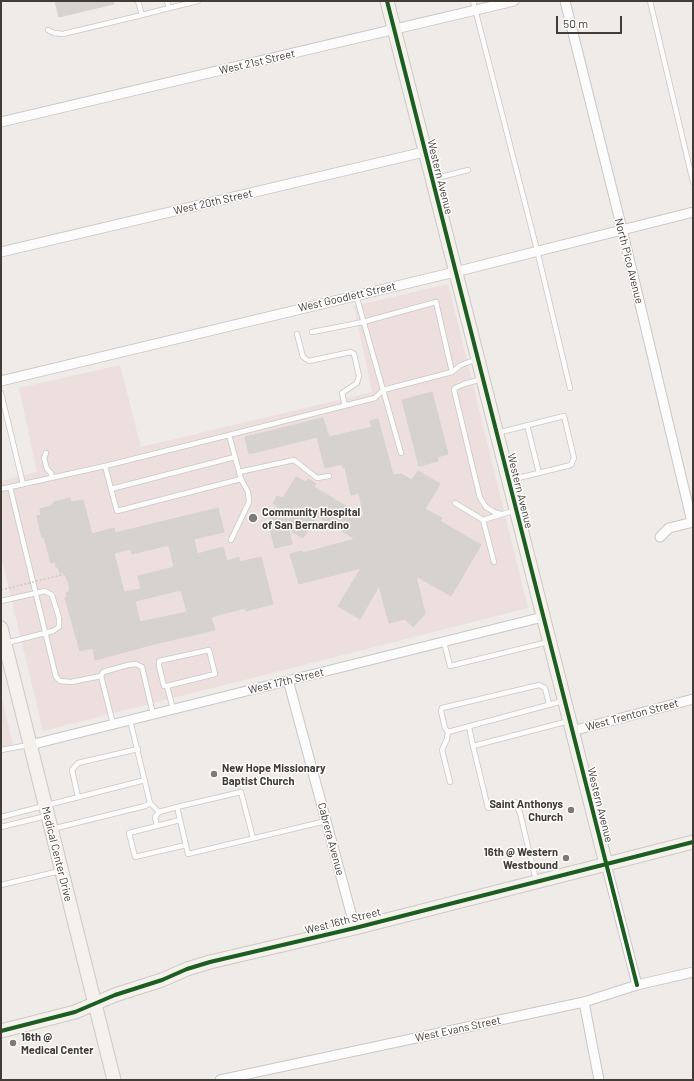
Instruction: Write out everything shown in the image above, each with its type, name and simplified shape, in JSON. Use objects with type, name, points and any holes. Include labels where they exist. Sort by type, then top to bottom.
[{"type":"street","name":"Western Avenue","points":[[386,1],[637,985]]},
{"type":"street","name":"West 21st Street","points":[[1,122],[514,1]]},
{"type":"street","name":"North Pico Avenue","points":[[565,1],[693,522]]},
{"type":"street","name":"West 20th Street","points":[[1,252],[424,152]]},
{"type":"street","name":"West Goodlett Street","points":[[1,381],[455,272],[537,250],[693,212]]},
{"type":"street","points":[[660,537],[669,528],[693,522]]},
{"type":"street","name":"West 17th Street","points":[[30,745],[543,617]]},
{"type":"street","name":"Medical Center Drive","points":[[1,628],[114,1080]]},
{"type":"street","name":"Cabrera Avenue","points":[[288,680],[355,928]]},
{"type":"street","name":"West Trenton Street","points":[[571,726],[693,699]]},
{"type":"street","name":"West 16th Street","points":[[1,1031],[75,1012],[115,995],[162,980],[187,969],[210,962],[355,928],[693,842]]},
{"type":"street","name":"West Evans Street","points":[[220,1080],[584,1002],[637,985],[693,972]]},
{"type":"street","points":[[584,1002],[599,1080]]},
{"type":"lane","points":[[138,1],[142,16]]},
{"type":"lane","points":[[167,1],[169,8]]},
{"type":"lane","points":[[48,30],[54,33],[63,34],[142,16],[198,1]]},
{"type":"lane","points":[[473,1],[537,250],[570,388]]},
{"type":"lane","points":[[650,1],[693,182]]},
{"type":"lane","points":[[431,179],[468,170]]},
{"type":"lane","points":[[356,295],[401,453]]},
{"type":"lane","points":[[312,332],[363,322],[436,302],[452,372]]},
{"type":"lane","points":[[297,334],[302,357],[309,361],[351,352],[354,354],[359,376],[357,383],[342,393],[345,406]]},
{"type":"lane","points":[[1,489],[51,475],[105,466],[375,398],[383,390],[452,372],[461,365],[477,359]]},
{"type":"lane","points":[[482,379],[464,384],[455,388],[454,390],[480,498],[486,507],[501,514]]},
{"type":"lane","points":[[1,393],[23,484]]},
{"type":"lane","points":[[496,433],[564,416],[574,458],[571,465],[508,481]]},
{"type":"lane","points":[[527,425],[539,473]]},
{"type":"lane","points":[[229,435],[241,479],[248,492],[250,502],[231,540]]},
{"type":"lane","points":[[46,453],[44,458],[47,469],[51,475]]},
{"type":"lane","points":[[111,488],[235,457]]},
{"type":"lane","points":[[239,472],[294,460],[317,478],[329,476]]},
{"type":"lane","points":[[105,466],[117,511],[241,479]]},
{"type":"lane","points":[[10,487],[56,677],[60,682],[71,682],[101,676],[103,672],[136,664],[140,665],[142,667],[153,714]]},
{"type":"lane","points":[[455,503],[483,520],[494,562]]},
{"type":"lane","points":[[483,520],[516,510]]},
{"type":"lane","points":[[1,601],[46,591],[52,595],[59,618],[59,627],[53,631],[5,643]]},
{"type":"lane","points":[[444,642],[450,666],[549,642]]},
{"type":"lane","points":[[167,686],[215,674],[209,650],[160,661],[159,666],[164,686],[167,686],[173,709]]},
{"type":"lane","points":[[101,676],[113,724]]},
{"type":"lane","points":[[450,782],[442,750],[447,739],[448,732],[445,728],[441,711],[442,708],[539,685],[545,688],[549,704]]},
{"type":"lane","points":[[448,732],[564,700]]},
{"type":"lane","points":[[130,720],[146,780],[150,803],[159,812]]},
{"type":"lane","points":[[474,746],[571,726]]},
{"type":"lane","points":[[469,727],[488,808],[515,802],[520,813],[537,881]]},
{"type":"lane","points":[[1,750],[30,745]]},
{"type":"lane","points":[[78,797],[72,770],[78,763],[138,749]]},
{"type":"lane","points":[[1,827],[46,811],[78,797],[146,780]]},
{"type":"lane","points":[[157,826],[155,817],[159,812],[241,792],[253,838]]},
{"type":"lane","points":[[51,829],[146,806],[150,803]]},
{"type":"lane","points":[[177,807],[188,854],[326,821]]},
{"type":"lane","points":[[1,817],[46,811]]},
{"type":"lane","points":[[180,820],[129,833],[135,857],[186,845]]},
{"type":"lane","points":[[1,884],[62,871]]},
{"type":"path","points":[[1,590],[64,574]]},
{"type":"shaded area","name":"Community Hospital of San Bernardino","points":[[448,284],[528,608],[43,731],[1,556],[1,481],[37,472],[19,388],[120,365],[141,447],[372,392],[354,306]]},
{"type":"shaded area","points":[[1,695],[14,749],[1,752]]},
{"type":"building","points":[[55,1],[113,1],[114,4],[59,17]]},
{"type":"building","points":[[432,392],[448,454],[437,457],[438,461],[419,466],[402,400]]},
{"type":"building","points":[[323,418],[329,437],[372,427],[370,421],[378,419],[393,475],[401,474],[412,480],[418,471],[440,484],[425,509],[442,518],[440,521],[481,545],[451,596],[416,576],[425,614],[413,627],[405,619],[389,623],[379,586],[360,619],[338,606],[361,568],[299,584],[290,554],[302,551],[303,553],[355,539],[317,516],[303,538],[289,530],[292,544],[275,548],[269,525],[267,524],[278,506],[273,504],[277,496],[283,498],[296,477],[306,482],[308,479],[316,484],[314,487],[364,517],[359,493],[351,495],[345,467],[343,468],[342,464],[325,468],[317,437],[249,454],[245,437]]},
{"type":"building","points":[[70,498],[71,502],[83,500],[92,534],[114,528],[115,533],[218,508],[224,532],[194,539],[197,554],[223,547],[227,561],[239,557],[239,562],[261,557],[273,604],[246,611],[245,608],[211,617],[215,630],[146,646],[95,660],[93,648],[80,651],[65,598],[67,597],[66,593],[70,591],[68,581],[64,573],[60,573],[55,562],[51,563],[44,537],[42,538],[37,516],[41,515],[40,509],[51,506],[54,502]],"holes":[[[169,545],[174,567],[138,576],[141,589],[124,592],[114,553],[131,549],[132,554]],[[181,590],[187,612],[140,622],[135,601]]]},
{"type":"cycle path","points":[[387,1],[637,985]]},
{"type":"cycle path","points":[[1,1031],[75,1012],[115,995],[162,980],[187,969],[210,962],[355,928],[693,842]]},
{"type":"place","name":"Community Hospital of San Bernardino","points":[[253,518]]},
{"type":"place","name":"New Hope Missionary Baptist Church","points":[[214,774]]},
{"type":"place","name":"Saint Anthonys Church","points":[[571,810]]},
{"type":"place","name":"16th @ Western Westbound","points":[[566,858]]},
{"type":"place","name":"16th @ Medical Center","points":[[13,1043]]}]
